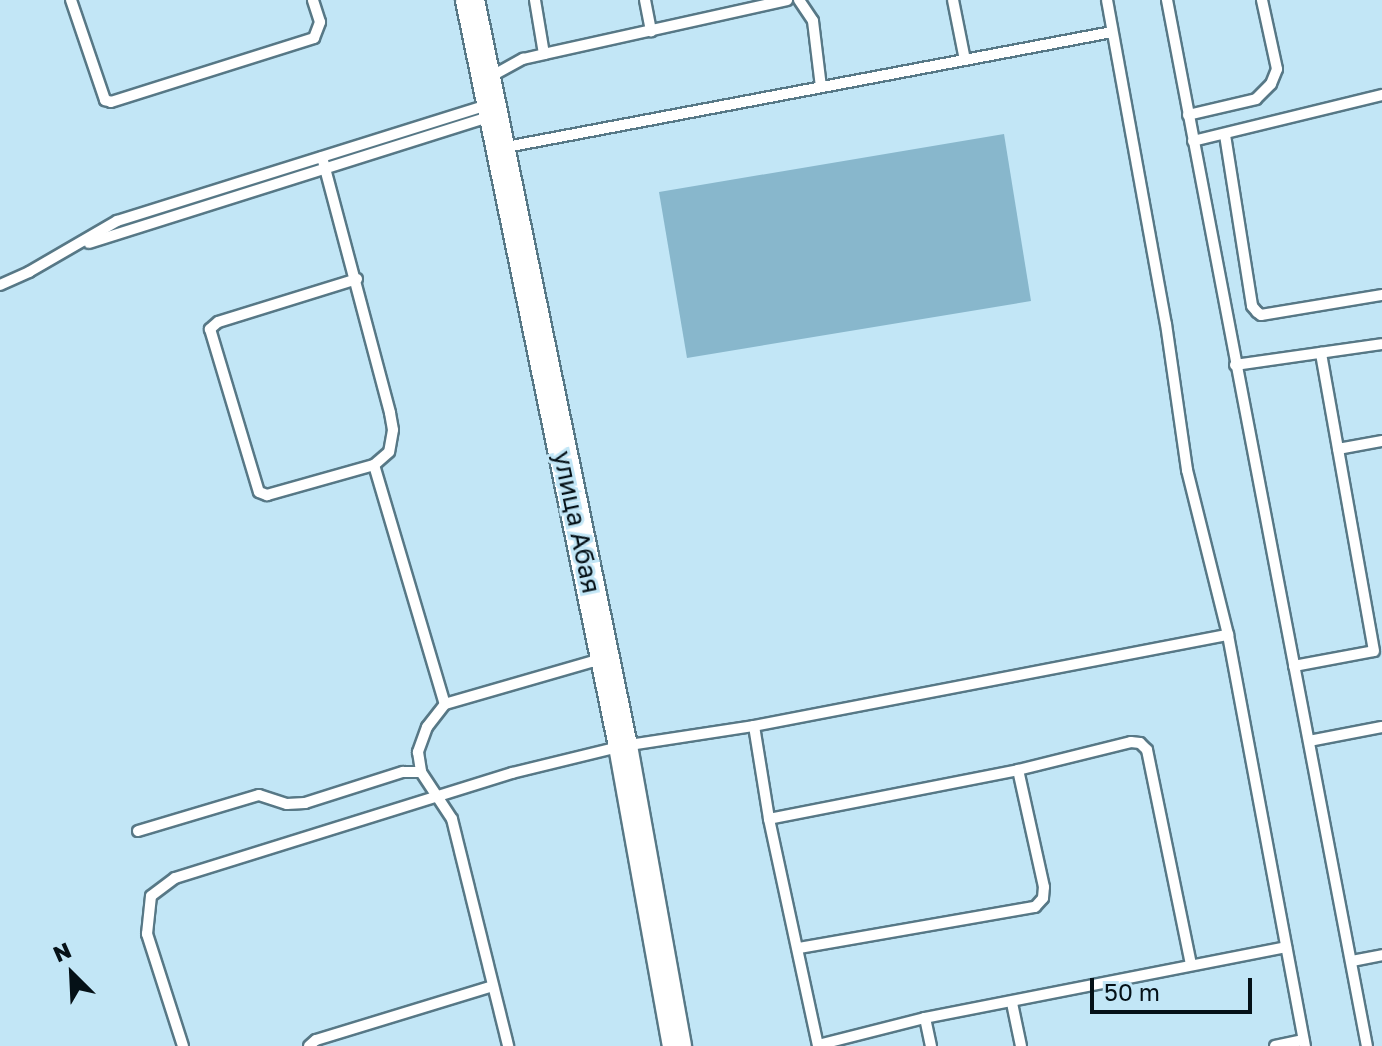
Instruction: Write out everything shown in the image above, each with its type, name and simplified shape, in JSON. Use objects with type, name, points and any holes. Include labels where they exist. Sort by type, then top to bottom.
[{"type":"street","name":"улица Абая","points":[[470,0],[623,746],[677,1046]]},
{"type":"lane","points":[[71,0],[105,100],[111,102],[314,38],[320,22],[313,0]]},
{"type":"lane","points":[[535,0],[544,54]]},
{"type":"lane","points":[[645,0],[651,31]]},
{"type":"lane","points":[[75,246],[325,169],[490,100],[523,59],[787,0]]},
{"type":"lane","points":[[799,0],[813,21],[821,87]]},
{"type":"lane","points":[[953,0],[965,60]]},
{"type":"lane","points":[[1107,0],[1166,324],[1187,470],[1228,635],[1304,1043],[1275,1046]]},
{"type":"lane","points":[[1167,0],[1367,1046]]},
{"type":"lane","points":[[1188,115],[1256,99],[1271,84],[1277,69],[1262,0]]},
{"type":"lane","points":[[499,148],[1112,32]]},
{"type":"lane","points":[[1193,141],[1382,95]]},
{"type":"lane","points":[[0,285],[117,221],[490,100]]},
{"type":"lane","points":[[1225,135],[1252,306],[1257,312],[1261,315],[1382,295]]},
{"type":"lane","points":[[322,157],[357,279],[393,430],[389,452],[374,465],[267,495],[259,492],[210,329],[218,322],[357,279]]},
{"type":"lane","points":[[1235,365],[1382,344]]},
{"type":"lane","points":[[1294,666],[1374,651],[1321,353]]},
{"type":"lane","points":[[1338,449],[1382,441]]},
{"type":"lane","points":[[374,465],[445,704]]},
{"type":"lane","points":[[183,1046],[147,934],[151,896],[175,878],[439,795],[623,746],[754,726],[1228,635]]},
{"type":"lane","points":[[508,1046],[452,819],[439,795],[427,785],[418,752],[427,727],[445,704],[605,658]]},
{"type":"lane","points":[[754,726],[769,819],[818,1046],[925,1018],[1286,947]]},
{"type":"lane","points":[[1309,741],[1382,727]]},
{"type":"lane","points":[[769,819],[1018,770],[1131,742],[1140,743],[1147,750],[1191,965]]},
{"type":"lane","points":[[799,948],[1035,907],[1043,898],[1044,887],[1018,770]]},
{"type":"lane","points":[[138,831],[259,795],[287,804],[305,803],[403,772],[421,772]]},
{"type":"lane","points":[[1352,961],[1382,955]]},
{"type":"lane","points":[[309,1046],[316,1040],[493,986]]},
{"type":"lane","points":[[1012,1003],[1021,1046]]},
{"type":"lane","points":[[925,1018],[931,1046]]},
{"type":"shaded area","points":[[1004,134],[1031,301],[687,358],[659,192]]}]
